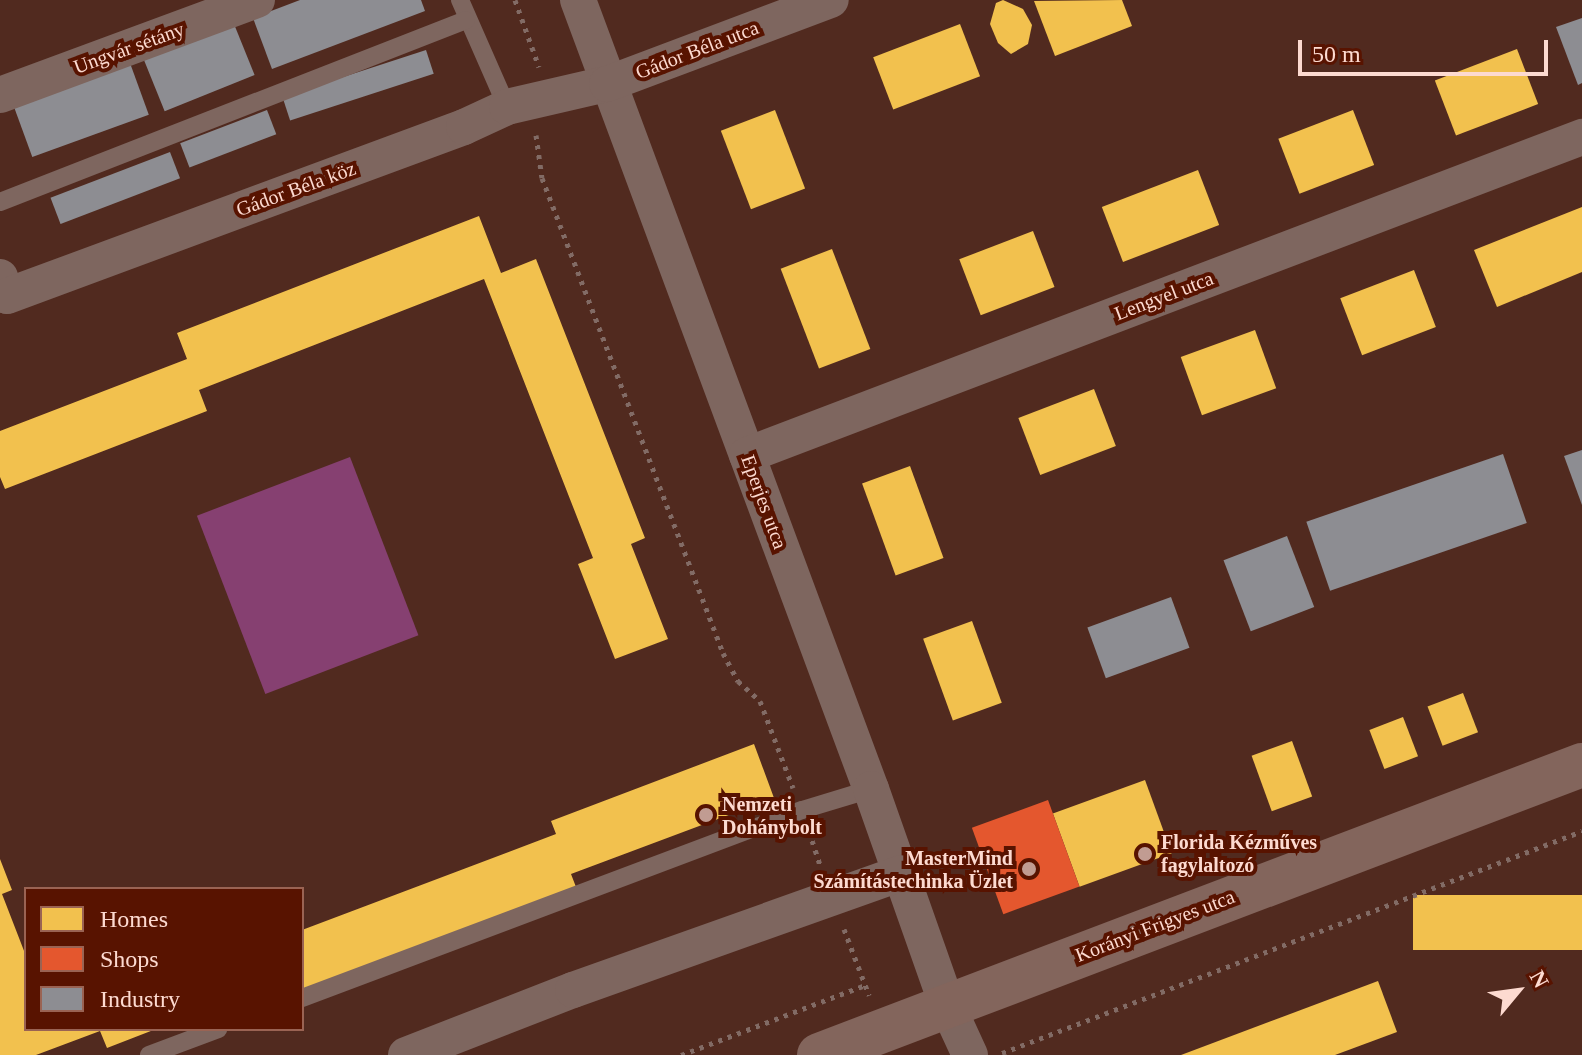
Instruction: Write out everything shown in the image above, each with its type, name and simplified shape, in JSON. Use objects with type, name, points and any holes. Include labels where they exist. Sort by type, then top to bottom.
[{"type":"street","name":"Ungvár sétány","points":[[0,95],[257,0]]},
{"type":"street","name":"Eperjes utca","points":[[578,0],[871,789],[947,1005],[970,1055]]},
{"type":"street","name":"Gádor Béla utca","points":[[607,84],[831,0]]},
{"type":"street","name":"Gádor Béla köz","points":[[0,277],[7,296],[522,105],[607,84]]},
{"type":"street","name":"Lengyel utca","points":[[747,455],[1582,137]]},
{"type":"street","name":"Korányi Frigyes utca","points":[[819,1055],[1582,765]]},
{"type":"street","points":[[406,1055],[831,896],[901,873]]},
{"type":"lane","points":[[460,0],[466,20],[522,105]]},
{"type":"lane","points":[[0,202],[466,20]]},
{"type":"lane","points":[[304,997],[802,810],[871,789]]},
{"type":"lane","points":[[149,1055],[213,1031]]},
{"type":"path","points":[[515,0],[543,80],[522,105],[536,140],[548,193],[723,653],[738,681],[760,701],[865,985],[681,1055]]},
{"type":"path","points":[[997,1055],[1582,831]]},
{"type":"shaded area","points":[[350,457],[418,635],[265,694],[197,516]]},
{"type":"building: Homes","points":[[1003,0],[1023,9],[1032,25],[1028,44],[1011,54],[998,43],[990,24],[996,3]]},
{"type":"building: Homes","points":[[1122,0],[1132,26],[1055,56],[1034,1]]},
{"type":"building: Homes","points":[[960,24],[980,76],[893,110],[873,57]]},
{"type":"building: Homes","points":[[1517,49],[1538,104],[1456,136],[1435,81]]},
{"type":"building: Homes","points":[[775,110],[805,188],[751,209],[721,131]]},
{"type":"building: Homes","points":[[1353,110],[1374,165],[1299,194],[1278,139]]},
{"type":"building: Homes","points":[[1198,170],[1219,225],[1123,262],[1102,207]]},
{"type":"building: Homes","points":[[1582,207],[1582,272],[1497,307],[1474,250]]},
{"type":"building: Homes","points":[[479,216],[501,273],[536,259],[645,538],[631,544],[668,639],[615,659],[578,564],[593,558],[484,279],[199,390],[207,411],[5,489],[0,477],[0,431],[187,359],[177,333]]},
{"type":"building: Homes","points":[[1033,231],[1055,287],[981,315],[959,259]]},
{"type":"building: Homes","points":[[832,249],[870,349],[819,369],[781,269]]},
{"type":"building: Homes","points":[[1414,270],[1436,327],[1362,355],[1340,298]]},
{"type":"building: Homes","points":[[1255,330],[1276,388],[1202,415],[1181,357]]},
{"type":"building: Homes","points":[[1094,389],[1116,446],[1040,475],[1018,418]]},
{"type":"building: Homes","points":[[910,466],[944,558],[896,576],[862,483]]},
{"type":"building: Homes","points":[[972,621],[1002,703],[953,721],[923,639]]},
{"type":"building: Homes","points":[[1463,693],[1478,732],[1443,746],[1428,707]]},
{"type":"building: Homes","points":[[1403,717],[1418,756],[1384,769],[1369,730]]},
{"type":"building: Homes","points":[[1292,741],[1312,796],[1272,811],[1252,756]]},
{"type":"building: Homes","points":[[754,744],[774,798],[571,874],[576,887],[304,989],[304,929],[556,834],[551,821]]},
{"type":"building: Homes","points":[[1145,780],[1172,853],[1080,887],[1053,814]]},
{"type":"building: Homes","points":[[0,859],[12,890],[2,894],[24,951],[24,1031],[100,1031],[36,1055],[0,1055]]},
{"type":"building: Homes","points":[[1413,895],[1582,895],[1582,950],[1413,950]]},
{"type":"building: Homes","points":[[1378,981],[1397,1032],[1335,1055],[1181,1055]]},
{"type":"building: Homes","points":[[100,1031],[151,1031],[107,1048]]},
{"type":"building: Shops","points":[[1048,800],[1079,886],[1003,914],[972,828]]},
{"type":"building: Industry","points":[[300,0],[421,0],[425,11],[272,69],[253,18]]},
{"type":"building: Industry","points":[[1582,18],[1582,83],[1578,85],[1556,27]]},
{"type":"building: Industry","points":[[234,24],[255,75],[165,111],[144,60]]},
{"type":"building: Industry","points":[[426,50],[434,74],[290,120],[282,97]]},
{"type":"building: Industry","points":[[130,63],[149,115],[32,157],[13,105]]},
{"type":"building: Industry","points":[[267,110],[276,134],[189,168],[180,143]]},
{"type":"building: Industry","points":[[170,152],[180,178],[61,224],[51,198]]},
{"type":"building: Industry","points":[[1582,450],[1582,505],[1564,456]]},
{"type":"building: Industry","points":[[1503,454],[1527,523],[1330,591],[1306,522]]},
{"type":"building: Industry","points":[[1287,536],[1314,607],[1251,631],[1224,560]]},
{"type":"building: Industry","points":[[1171,597],[1189,648],[1106,678],[1087,627]]},
{"type":"place","name":"Nemzeti Dohánybolt","points":[[706,815]]},
{"type":"place","name":"Florida Kézműves fagylaltozó","points":[[1145,854]]},
{"type":"place","name":"MasterMind Számítástechinka Üzlet","points":[[1029,869]]}]
